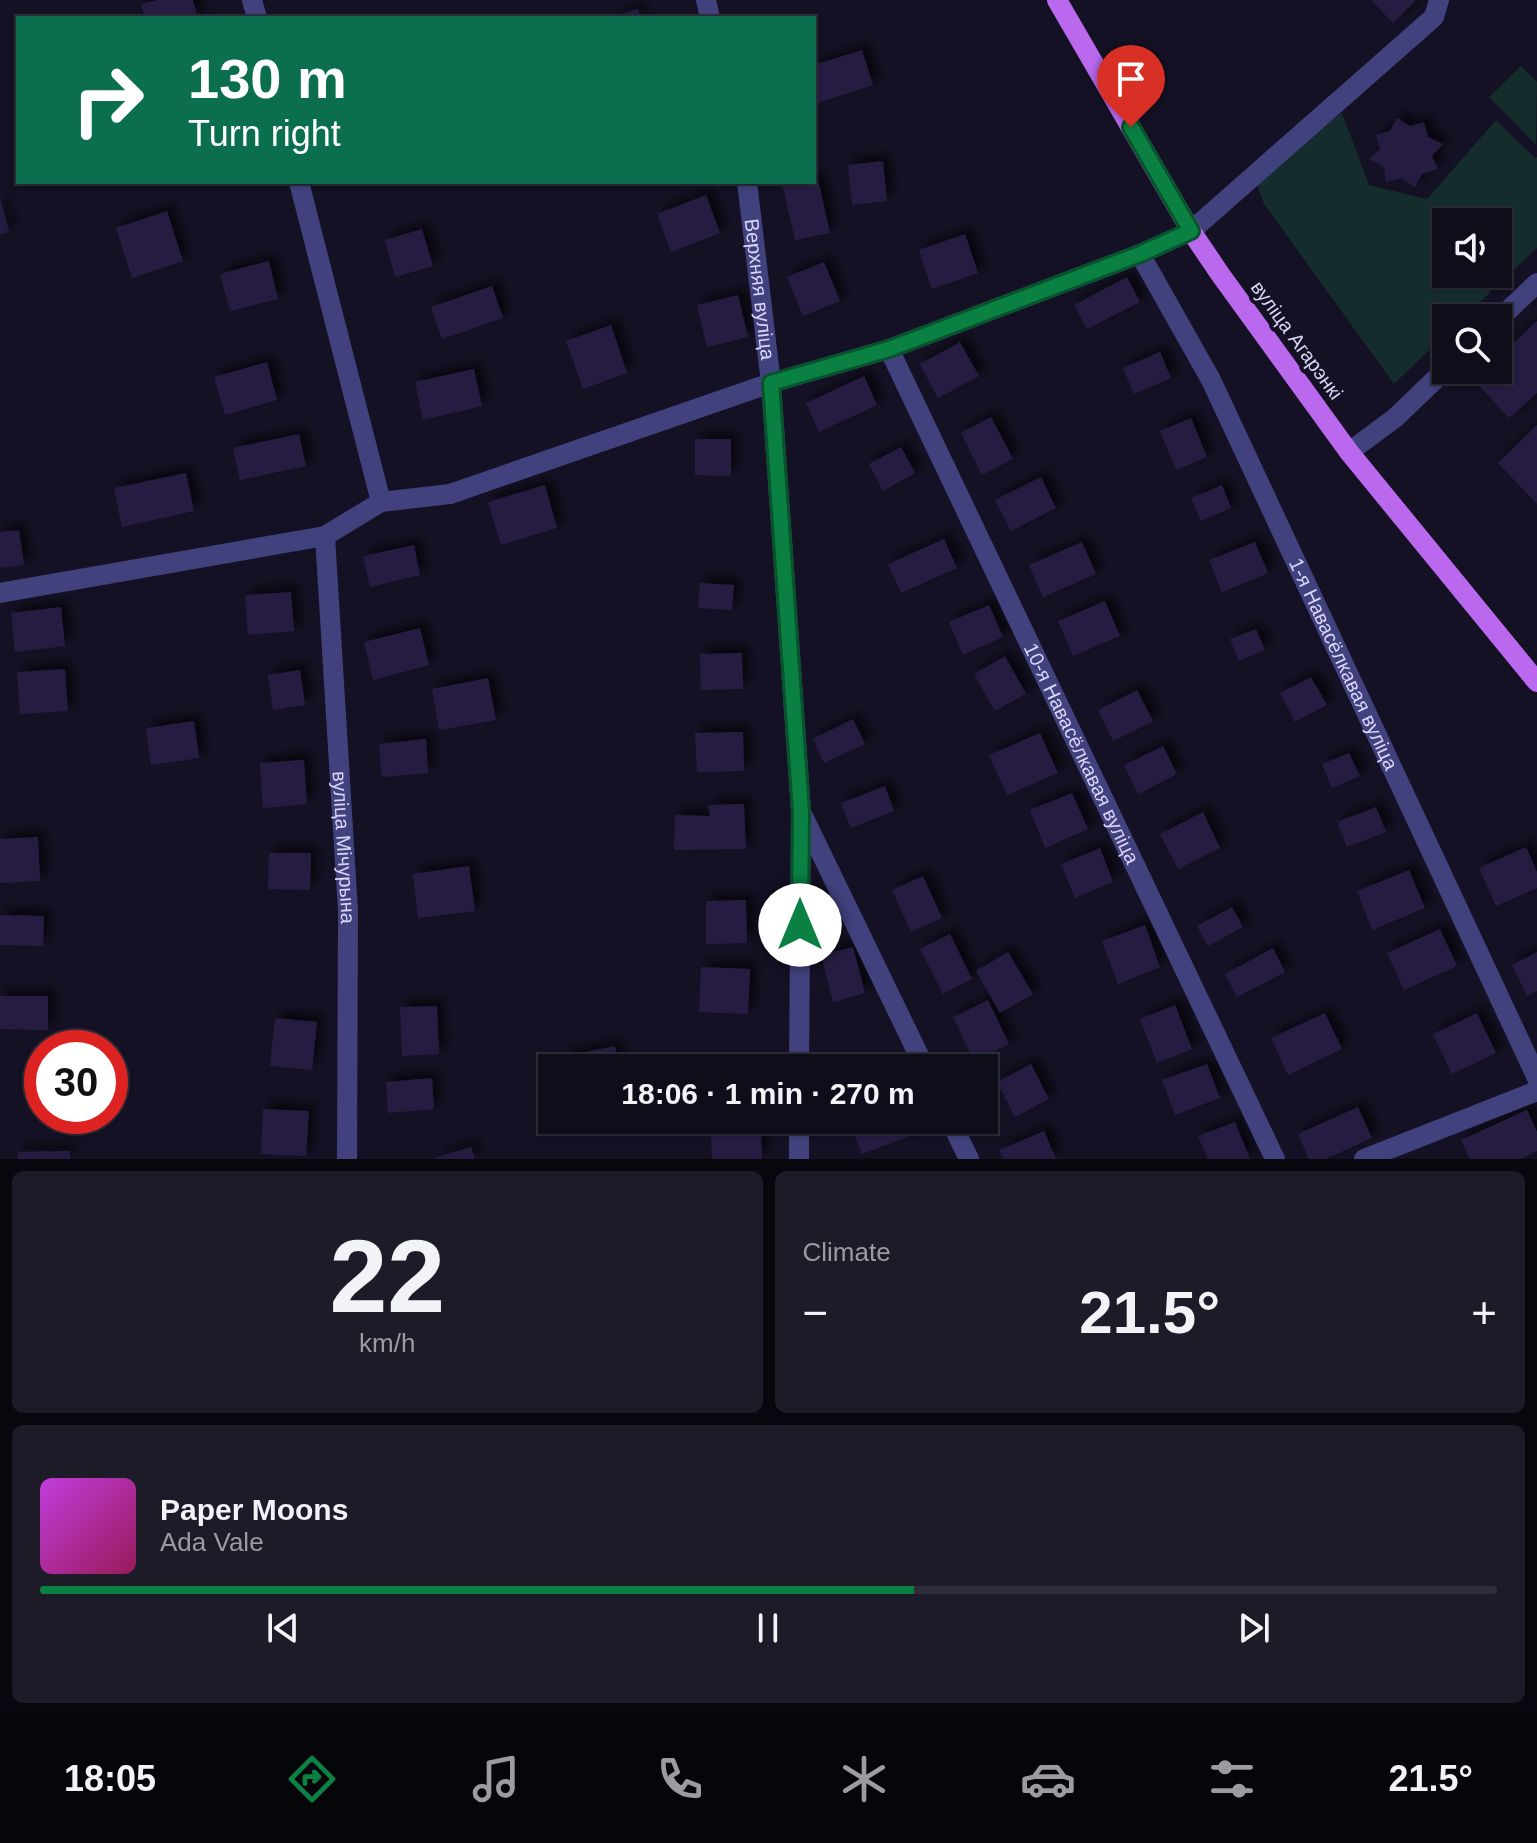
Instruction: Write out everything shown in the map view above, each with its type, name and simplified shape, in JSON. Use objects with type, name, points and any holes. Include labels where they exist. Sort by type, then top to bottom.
[{"type":"main road","name":"вуліца Агарэнкі","points":[[1057,0],[1191,231],[1349,452],[1537,682]]},
{"type":"street","points":[[0,593],[325,536],[381,502],[450,494],[771,383],[889,349],[1140,254],[1191,231],[1434,17],[1439,0]]},
{"type":"street","points":[[300,184],[381,502]]},
{"type":"street","name":"Верхняя вуліца","points":[[747,184],[771,383],[801,811],[799,1054]]},
{"type":"street","name":"1-я Навасёлкавая вуліца","points":[[1140,254],[1211,380],[1537,1078]]},
{"type":"street","points":[[1512,307],[1537,283]]},
{"type":"street","name":"10-я Навасёлкавая вуліца","points":[[889,349],[1275,1159]]},
{"type":"street","points":[[1349,452],[1395,418],[1432,382]]},
{"type":"street","name":"вуліца Мічурына","points":[[325,536],[348,911],[347,1159]]},
{"type":"street","points":[[801,811],[918,1054]]},
{"type":"street","points":[[1364,1159],[1537,1091]]},
{"type":"street","points":[[799,1134],[799,1159]]},
{"type":"street","points":[[957,1134],[969,1159]]},
{"type":"green space","points":[[1521,66],[1537,82],[1536,145],[1489,97]]},
{"type":"green space","points":[[1342,113],[1369,185],[1427,199],[1496,120],[1537,157],[1537,248],[1512,272],[1512,208],[1432,208],[1432,288],[1495,288],[1478,304],[1432,304],[1432,347],[1394,384],[1264,204],[1254,176]]},
{"type":"building","points":[[157,0],[193,0],[197,16],[144,16],[141,4]]},
{"type":"building","points":[[1371,0],[1416,0],[1393,23]]},
{"type":"building","points":[[638,9],[640,16],[615,16]]},
{"type":"building","points":[[862,50],[873,85],[816,103],[816,64]]},
{"type":"building","points":[[1397,118],[1410,126],[1424,122],[1428,137],[1443,144],[1432,156],[1438,169],[1422,174],[1415,187],[1402,178],[1386,182],[1384,167],[1369,159],[1380,149],[1376,135],[1390,131]]},
{"type":"building","points":[[883,161],[887,201],[852,205],[848,165]]},
{"type":"building","points":[[816,175],[830,233],[795,240],[782,184],[816,184]]},
{"type":"building","points":[[706,195],[720,233],[671,252],[657,214]]},
{"type":"building","points":[[0,197],[9,232],[0,234]]},
{"type":"building","points":[[167,211],[183,261],[132,278],[116,228]]},
{"type":"building","points":[[422,229],[433,266],[395,277],[385,240]]},
{"type":"building","points":[[965,234],[978,273],[932,289],[919,250]]},
{"type":"building","points":[[269,261],[278,299],[230,311],[220,274]]},
{"type":"building","points":[[824,262],[840,301],[803,316],[787,277]]},
{"type":"building","points":[[1127,277],[1140,302],[1087,329],[1074,305]]},
{"type":"building","points":[[492,286],[503,318],[442,339],[431,307]]},
{"type":"building","points":[[738,295],[748,337],[707,347],[697,305]]},
{"type":"building","points":[[1537,321],[1537,393],[1509,418],[1478,384],[1512,384],[1512,344]]},
{"type":"building","points":[[611,325],[627,373],[583,389],[566,341]]},
{"type":"building","points":[[960,342],[979,376],[938,398],[920,364]]},
{"type":"building","points":[[1160,352],[1171,378],[1134,394],[1123,368]]},
{"type":"building","points":[[267,362],[277,400],[225,415],[214,377]]},
{"type":"building","points":[[474,369],[482,406],[423,420],[415,382]]},
{"type":"building","points":[[864,376],[877,405],[819,432],[806,403]]},
{"type":"building","points":[[991,417],[1013,459],[982,475],[961,433]]},
{"type":"building","points":[[1191,418],[1207,457],[1176,470],[1160,431]]},
{"type":"building","points":[[1537,425],[1537,504],[1498,463]]},
{"type":"building","points":[[299,434],[306,466],[240,480],[233,448]]},
{"type":"building","points":[[695,439],[731,439],[731,476],[695,475]]},
{"type":"building","points":[[901,447],[915,473],[883,491],[869,464]]},
{"type":"building","points":[[186,473],[194,511],[122,527],[114,488]]},
{"type":"building","points":[[1041,477],[1056,508],[1011,531],[995,500]]},
{"type":"building","points":[[545,485],[557,528],[501,545],[488,502]]},
{"type":"building","points":[[1222,485],[1231,508],[1201,521],[1191,498]]},
{"type":"building","points":[[19,530],[24,565],[0,568],[0,532]]},
{"type":"building","points":[[944,539],[957,568],[901,593],[888,564]]},
{"type":"building","points":[[1082,542],[1096,574],[1043,597],[1029,565]]},
{"type":"building","points":[[1255,542],[1268,573],[1222,592],[1209,560]]},
{"type":"building","points":[[414,545],[420,575],[370,587],[363,556]]},
{"type":"building","points":[[700,583],[734,585],[732,610],[698,608]]},
{"type":"building","points":[[291,592],[294,631],[248,635],[245,595]]},
{"type":"building","points":[[1105,601],[1120,636],[1073,656],[1058,621]]},
{"type":"building","points":[[989,605],[1003,637],[963,655],[949,622]]},
{"type":"building","points":[[61,607],[65,646],[15,652],[11,613]]},
{"type":"building","points":[[420,628],[429,665],[373,680],[364,642]]},
{"type":"building","points":[[1256,629],[1265,650],[1239,661],[1230,639]]},
{"type":"building","points":[[742,653],[743,689],[701,690],[700,654]]},
{"type":"building","points":[[1005,656],[1026,694],[995,711],[974,674]]},
{"type":"building","points":[[65,669],[68,711],[20,714],[17,672]]},
{"type":"building","points":[[300,670],[305,705],[273,710],[268,675]]},
{"type":"building","points":[[1311,677],[1327,705],[1295,722],[1280,693]]},
{"type":"building","points":[[488,678],[496,720],[439,730],[432,689]]},
{"type":"building","points":[[1137,690],[1153,721],[1113,741],[1098,710]]},
{"type":"building","points":[[853,719],[865,744],[824,763],[813,739]]},
{"type":"building","points":[[194,721],[199,758],[151,765],[146,728]]},
{"type":"building","points":[[743,732],[744,771],[697,772],[695,733]]},
{"type":"building","points":[[1040,733],[1058,773],[1007,795],[989,755]]},
{"type":"building","points":[[426,739],[428,773],[382,777],[379,744]]},
{"type":"building","points":[[1163,746],[1177,774],[1138,794],[1124,765]]},
{"type":"building","points":[[1349,753],[1360,776],[1332,788],[1322,764]]},
{"type":"building","points":[[304,760],[307,804],[263,808],[260,763]]},
{"type":"building","points":[[885,786],[894,811],[851,828],[841,803]]},
{"type":"building","points":[[1072,793],[1088,829],[1045,848],[1030,810]]},
{"type":"building","points":[[744,804],[746,849],[674,850],[675,815],[710,816],[708,805]]},
{"type":"building","points":[[1376,807],[1386,832],[1347,847],[1337,822]]},
{"type":"building","points":[[1203,812],[1220,848],[1178,869],[1160,834]]},
{"type":"building","points":[[38,837],[40,881],[0,883],[0,839]]},
{"type":"building","points":[[1526,847],[1537,872],[1537,888],[1496,906],[1479,868]]},
{"type":"building","points":[[1100,848],[1113,882],[1075,898],[1061,864]]},
{"type":"building","points":[[269,853],[311,853],[310,890],[268,889]]},
{"type":"building","points":[[469,866],[475,911],[418,918],[413,874]]},
{"type":"building","points":[[1409,870],[1425,908],[1372,930],[1357,891]]},
{"type":"building","points":[[923,876],[942,918],[911,932],[892,890]]},
{"type":"building","points":[[746,900],[747,943],[706,944],[706,901]]},
{"type":"building","points":[[1232,907],[1243,927],[1208,946],[1197,926]]},
{"type":"building","points":[[0,915],[44,916],[43,946],[0,945]]},
{"type":"building","points":[[1145,925],[1160,967],[1118,984],[1102,941]]},
{"type":"building","points":[[1440,929],[1457,966],[1404,990],[1387,953]]},
{"type":"building","points":[[950,934],[972,979],[943,994],[920,949]]},
{"type":"building","points":[[853,947],[865,993],[833,1002],[821,955]]},
{"type":"building","points":[[1273,948],[1285,972],[1237,997],[1225,974]]},
{"type":"building","points":[[1008,952],[1033,994],[1000,1013],[976,971]]},
{"type":"building","points":[[1537,952],[1537,991],[1527,996],[1512,965]]},
{"type":"building","points":[[701,967],[750,969],[748,1014],[699,1012]]},
{"type":"building","points":[[0,996],[48,996],[48,1030],[0,1029]]},
{"type":"building","points":[[988,1000],[1009,1044],[988,1054],[971,1054],[953,1017]]},
{"type":"building","points":[[1175,1005],[1192,1049],[1157,1063],[1140,1019]]},
{"type":"building","points":[[437,1006],[439,1054],[402,1056],[400,1007]]},
{"type":"building","points":[[1325,1013],[1342,1049],[1288,1075],[1271,1038]]},
{"type":"building","points":[[1477,1013],[1496,1053],[1452,1074],[1433,1034]]},
{"type":"building","points":[[275,1018],[317,1022],[312,1070],[270,1066]]},
{"type":"building","points":[[615,1046],[616,1054],[575,1054]]},
{"type":"building","points":[[1031,1064],[1049,1099],[1015,1117],[998,1081]]},
{"type":"building","points":[[1207,1064],[1220,1098],[1175,1115],[1162,1080]]},
{"type":"building","points":[[432,1078],[434,1109],[388,1113],[386,1082]]},
{"type":"building","points":[[1358,1107],[1372,1138],[1325,1159],[1309,1159],[1298,1134]]},
{"type":"building","points":[[263,1109],[309,1111],[306,1156],[261,1154]]},
{"type":"building","points":[[1527,1110],[1537,1132],[1537,1151],[1521,1159],[1470,1159],[1461,1140]]},
{"type":"building","points":[[1235,1122],[1250,1159],[1208,1159],[1198,1136]]},
{"type":"building","points":[[1044,1131],[1056,1159],[1003,1159],[999,1150]]},
{"type":"building","points":[[711,1134],[761,1134],[762,1159],[712,1159]]},
{"type":"building","points":[[854,1134],[915,1134],[862,1154]]},
{"type":"building","points":[[471,1147],[475,1159],[434,1158]]},
{"type":"building","points":[[70,1151],[70,1159],[18,1159],[18,1152]]},
{"type":"route","points":[[800,925],[801,811],[771,383],[889,349],[1140,254],[1191,231],[1131,127]]}]
